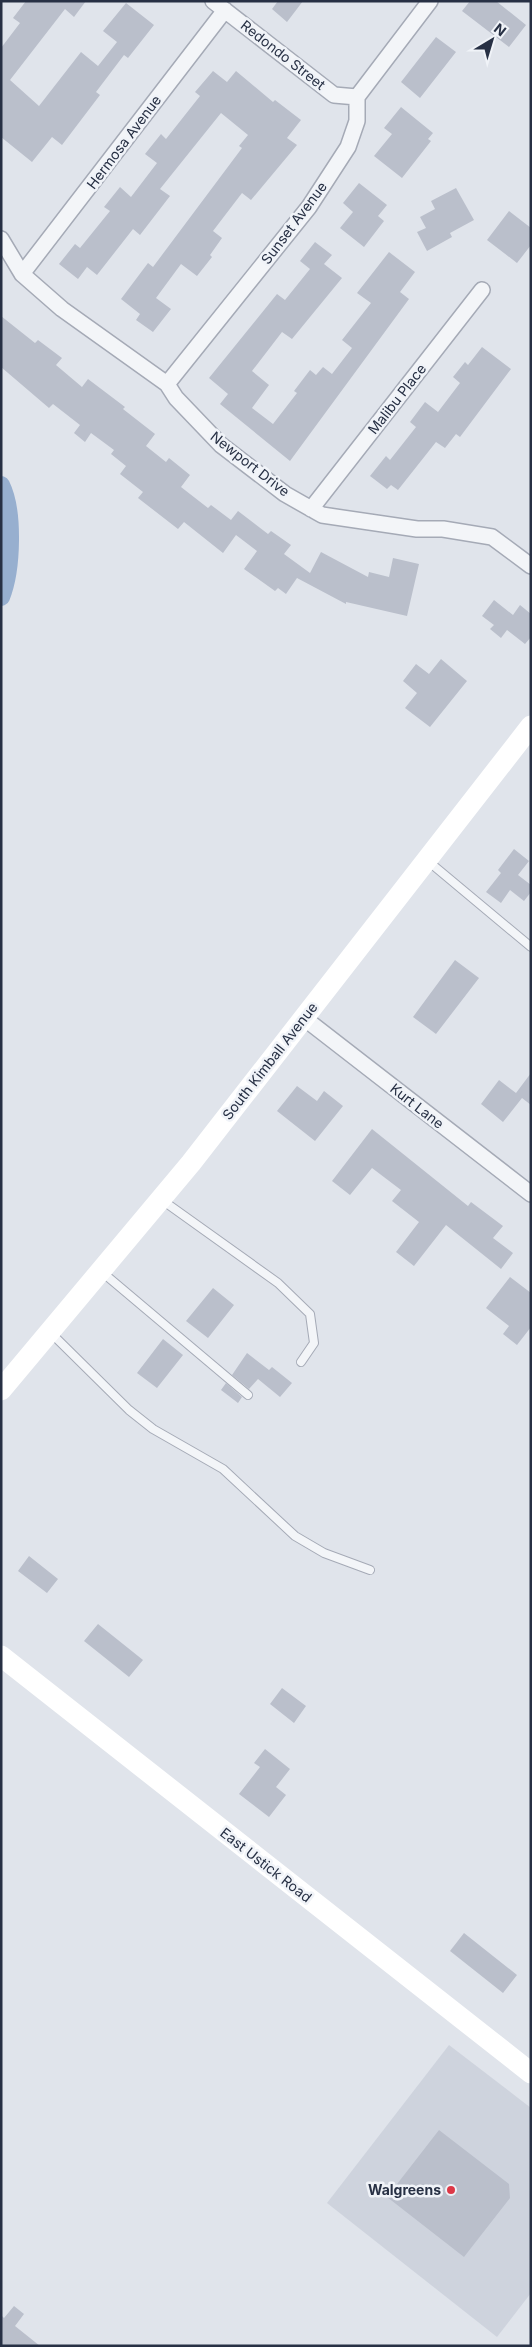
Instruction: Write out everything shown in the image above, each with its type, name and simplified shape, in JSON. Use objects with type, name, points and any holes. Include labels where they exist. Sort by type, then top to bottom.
[{"type":"street","points":[[357,96],[430,1]]},
{"type":"street","name":"Redondo Street","points":[[219,6],[334,95],[357,96]]},
{"type":"street","name":"Hermosa Avenue","points":[[22,274],[219,6]]},
{"type":"street","name":"Sunset Avenue","points":[[167,384],[309,207],[348,147],[357,121],[357,96]]},
{"type":"street","name":"Newport Drive","points":[[1,240],[22,274],[62,309],[167,384],[176,398],[221,445],[285,494],[322,515],[417,529],[443,529],[492,537],[531,566]]},
{"type":"street","name":"Malibu Place","points":[[311,508],[482,290]]},
{"type":"street","name":"South Kimball Avenue","points":[[1,1390],[191,1163],[531,726]]},
{"type":"street","name":"Kurt Lane","points":[[304,1018],[531,1194]]},
{"type":"street","name":"East Ustick Road","points":[[1,1656],[531,2073]]},
{"type":"lane","points":[[426,859],[531,947]]},
{"type":"lane","points":[[161,1199],[278,1283],[310,1314],[314,1343],[301,1362]]},
{"type":"lane","points":[[100,1271],[248,1395]]},
{"type":"lane","points":[[50,1331],[129,1410],[153,1429],[223,1469],[294,1536],[324,1553],[370,1570]]},
{"type":"shaded area","points":[[449,2045],[531,2108],[531,2293],[497,2337],[327,2203]]},
{"type":"building","points":[[26,1],[86,1],[74,17],[65,9],[10,80],[39,106],[81,52],[98,66],[117,42],[103,31],[126,3],[154,25],[128,58],[124,55],[96,92],[100,95],[62,145],[52,137],[32,162],[1,137],[1,48],[20,23],[13,18]]},
{"type":"building","points":[[278,1],[303,1],[287,22],[272,9]]},
{"type":"building","points":[[470,1],[496,1],[526,25],[509,47],[462,11]]},
{"type":"building","points":[[436,37],[456,52],[420,98],[401,82]]},
{"type":"building","points":[[213,71],[227,82],[236,71],[273,102],[275,100],[301,120],[287,138],[297,145],[251,200],[242,193],[213,231],[222,238],[210,255],[212,257],[197,276],[181,264],[156,298],[171,309],[153,332],[136,320],[140,314],[121,299],[148,263],[153,267],[242,148],[239,146],[248,135],[221,113],[160,189],[170,196],[140,235],[133,229],[97,275],[87,267],[78,279],[59,264],[75,244],[80,248],[110,211],[104,207],[120,187],[131,197],[157,163],[145,154],[161,134],[166,139],[200,96],[195,92]]},
{"type":"building","points":[[401,107],[433,133],[428,139],[431,141],[402,178],[374,156],[392,134],[384,128]]},
{"type":"building","points":[[359,183],[387,205],[378,216],[384,221],[364,247],[340,228],[353,212],[343,203]]},
{"type":"building","points":[[456,188],[474,220],[450,233],[452,237],[427,251],[417,232],[426,228],[420,217],[435,209],[431,201]]},
{"type":"building","points":[[509,211],[531,228],[531,245],[517,263],[487,240]]},
{"type":"building","points":[[315,242],[332,255],[324,264],[342,278],[292,339],[282,332],[252,371],[269,385],[252,408],[273,424],[297,393],[294,391],[310,370],[316,375],[323,367],[332,374],[352,348],[342,340],[371,303],[357,293],[389,252],[415,272],[400,292],[409,299],[290,461],[220,404],[228,394],[209,378],[277,294],[285,300],[310,269],[300,261]]},
{"type":"building","points":[[1,316],[35,343],[38,340],[62,358],[56,365],[82,387],[88,379],[125,407],[123,409],[155,434],[146,446],[166,462],[169,458],[190,475],[181,487],[208,508],[211,505],[231,520],[238,511],[268,534],[271,531],[291,545],[284,554],[310,573],[321,552],[368,577],[369,572],[389,577],[393,558],[419,564],[407,616],[346,602],[346,604],[297,578],[286,594],[278,588],[275,591],[244,569],[257,551],[236,535],[223,553],[184,522],[178,529],[138,498],[143,492],[120,474],[126,466],[111,454],[114,450],[91,433],[85,442],[74,433],[80,425],[53,404],[49,408],[1,367]]},
{"type":"building","points":[[482,347],[511,369],[460,437],[456,434],[445,448],[436,442],[398,490],[391,485],[387,489],[370,476],[386,456],[390,460],[416,427],[410,422],[425,402],[438,412],[460,383],[453,377],[465,362],[468,365]]},
{"type":"building","points":[[494,600],[513,615],[520,605],[531,614],[531,637],[525,644],[507,630],[501,638],[490,629],[494,625],[482,616]]},
{"type":"building","points":[[441,659],[467,681],[430,727],[405,708],[417,693],[403,681],[416,664],[429,674]]},
{"type":"building","points":[[514,849],[529,861],[518,875],[531,885],[531,892],[524,901],[510,890],[501,903],[486,892],[501,873],[498,870]]},
{"type":"building","points":[[455,960],[479,978],[436,1034],[413,1017]]},
{"type":"building","points":[[531,1073],[531,1105],[522,1098],[503,1122],[481,1104],[499,1080],[516,1093]]},
{"type":"building","points":[[297,1086],[317,1101],[324,1091],[343,1106],[315,1141],[277,1111]]},
{"type":"building","points":[[372,1129],[468,1206],[471,1202],[503,1226],[493,1238],[513,1253],[501,1269],[446,1225],[414,1266],[396,1252],[419,1222],[392,1201],[401,1190],[372,1168],[350,1195],[332,1181]]},
{"type":"building","points":[[510,1277],[531,1293],[531,1327],[517,1345],[503,1334],[509,1326],[486,1308]]},
{"type":"building","points":[[213,1288],[234,1305],[208,1338],[186,1321]]},
{"type":"building","points":[[163,1339],[183,1355],[157,1388],[137,1373]]},
{"type":"building","points":[[247,1353],[269,1370],[272,1367],[292,1383],[280,1397],[258,1379],[249,1389],[232,1375]]},
{"type":"building","points":[[226,1383],[242,1397],[238,1403],[221,1390]]},
{"type":"building","points":[[29,1556],[58,1579],[47,1593],[18,1571]]},
{"type":"building","points":[[98,1624],[143,1660],[129,1677],[84,1641]]},
{"type":"building","points":[[282,1688],[306,1706],[294,1723],[270,1704]]},
{"type":"building","points":[[265,1749],[290,1769],[276,1787],[286,1795],[269,1817],[239,1794],[260,1767],[254,1763]]},
{"type":"building","points":[[464,1933],[517,1975],[503,1993],[450,1951]]},
{"type":"building","name":"Walgreens","points":[[439,2130],[509,2184],[510,2198],[464,2257],[387,2197]]},
{"type":"building","points":[[14,2306],[24,2314],[15,2326],[40,2346],[1,2346],[1,2315],[4,2318]]},
{"type":"waterway","points":[[1,485],[10,525],[9,557],[5,586],[1,597]]},
{"type":"place","name":"Walgreens","points":[[451,2190]]}]
